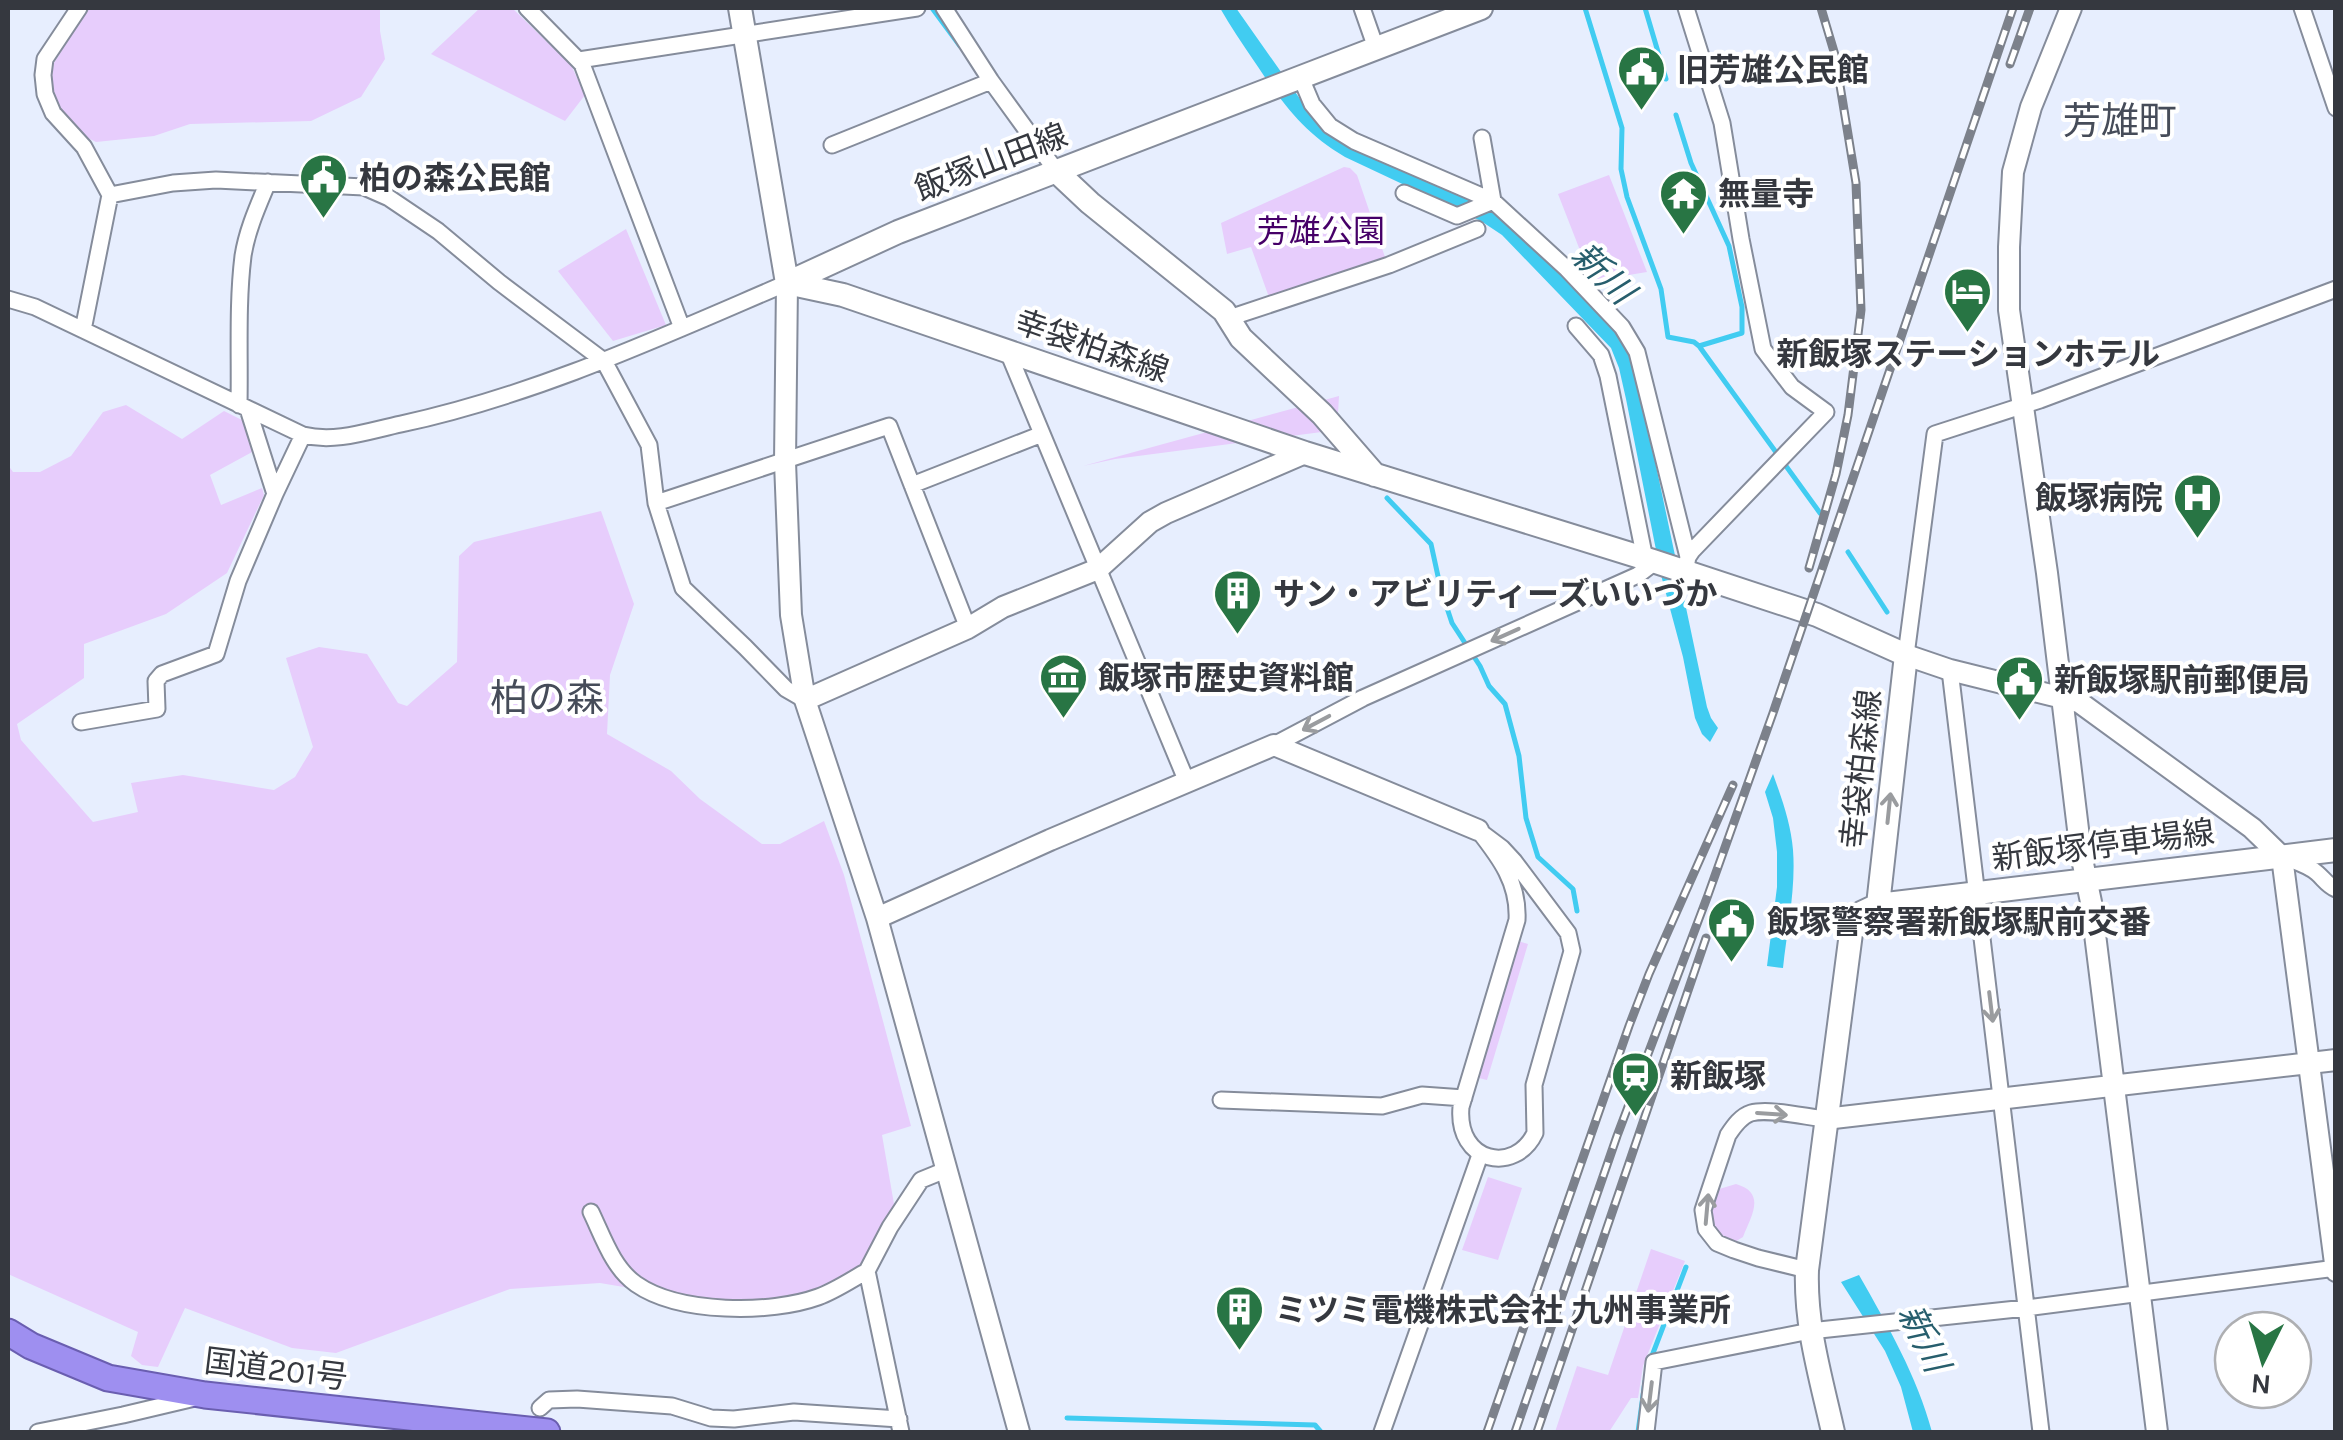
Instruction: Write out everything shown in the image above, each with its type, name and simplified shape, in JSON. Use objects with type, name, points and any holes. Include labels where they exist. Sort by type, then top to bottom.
[{"type":"highway","name":"国道201号","points":[[8,1332],[30,1346],[108,1378],[206,1395],[544,1420]]},
{"type":"main road","points":[[740,8],[787,283]]},
{"type":"main road","name":"飯塚山田線","points":[[787,283],[898,232],[1482,8]]},
{"type":"main road","points":[[1057,172],[1224,311],[1241,338],[1322,414],[1375,475]]},
{"type":"main road","name":"幸袋柏森線","points":[[787,283],[843,295],[1306,454],[1650,560],[1685,567],[1827,618],[1906,655],[1878,905]]},
{"type":"main road","name":"新飯塚停車場線","points":[[1878,905],[1979,904],[2088,880],[2336,850]]},
{"type":"main road","points":[[1833,1432],[1810,1331],[1807,1270],[1851,933],[1861,913],[1878,905]]},
{"type":"street","points":[[79,8],[46,59],[43,75],[44,94],[52,113],[84,147],[110,196],[83,330]]},
{"type":"street","points":[[527,8],[579,60],[610,132],[682,328]]},
{"type":"street","points":[[579,60],[917,8]]},
{"type":"street","points":[[944,8],[985,84],[1057,172]]},
{"type":"street","points":[[1362,8],[1376,48]]},
{"type":"street","points":[[1685,567],[1826,412],[1792,387],[1763,350],[1722,123],[1686,8]]},
{"type":"street","points":[[2072,8],[2031,107],[2013,172],[2009,310],[2081,854],[2088,880],[2158,1432]]},
{"type":"street","points":[[2302,8],[2336,108]]},
{"type":"street","points":[[1288,83],[1330,126],[1354,141],[1489,202],[1566,270],[1631,339],[1685,567]]},
{"type":"street","points":[[832,145],[985,84]]},
{"type":"street","points":[[1482,138],[1489,202]]},
{"type":"street","points":[[110,196],[172,183],[216,180],[364,187],[389,198],[438,231],[604,361],[649,445],[656,503],[683,588],[786,689],[805,700]]},
{"type":"street","points":[[268,182],[251,223],[240,304],[244,407],[275,494]]},
{"type":"street","points":[[1404,193],[1457,216],[1489,202]]},
{"type":"street","points":[[1228,318],[1389,265],[1477,229]]},
{"type":"street","points":[[8,300],[35,307],[303,435],[332,439],[438,416],[526,391],[787,283],[785,462],[791,616],[805,700],[877,918],[1019,1432]]},
{"type":"street","points":[[2336,289],[2022,406],[1935,434],[1906,655],[2078,702],[2252,828],[2282,857],[2310,868],[2336,890]]},
{"type":"street","points":[[877,918],[1274,745],[1363,698],[1638,575],[1650,560],[1608,376],[1601,356],[1576,326]]},
{"type":"street","points":[[1008,352],[1188,782]]},
{"type":"street","points":[[656,503],[888,426],[968,628]]},
{"type":"street","points":[[912,485],[1042,434]]},
{"type":"street","points":[[81,722],[157,710],[156,681],[162,674],[216,654],[238,582],[303,435]]},
{"type":"street","points":[[805,700],[968,628],[1004,607],[1098,569],[1150,522],[1166,513],[1306,454]]},
{"type":"street","points":[[1950,670],[2041,1432]]},
{"type":"street","points":[[1274,745],[1478,830],[1502,848],[1568,933],[1572,950],[1568,970],[1534,1086],[1535,1133],[1526,1146],[1508,1156],[1480,1155],[1466,1141],[1461,1129],[1461,1107],[1517,920],[1509,872],[1478,830]]},
{"type":"street","points":[[1646,1432],[1654,1362],[1810,1331],[2335,1269],[2282,857]]},
{"type":"street","points":[[1517,920],[1535,913],[1553,914]]},
{"type":"street","points":[[1807,1270],[1717,1243],[1706,1229],[1703,1210],[1728,1135],[1746,1115],[1761,1112],[1826,1119],[2336,1060]]},
{"type":"street","points":[[1221,1100],[1382,1106],[1422,1094],[1464,1098]]},
{"type":"street","points":[[1382,1432],[1480,1155]]},
{"type":"street","points":[[591,1212],[614,1260],[634,1284],[662,1298],[744,1308],[787,1306],[821,1296],[867,1272],[890,1227],[922,1180],[948,1169]]},
{"type":"street","points":[[544,1420],[549,1400],[577,1399],[672,1406],[710,1418],[794,1412],[900,1426],[867,1272]]},
{"type":"street","points":[[38,1432],[206,1395]]},
{"type":"green space","points":[[88,8],[380,8],[385,59],[361,97],[311,121],[190,124],[154,136],[96,142],[82,135],[60,110],[51,82],[54,63]]},
{"type":"green space","points":[[480,8],[512,8],[571,65],[585,95],[565,121],[431,54]]},
{"type":"green space","name":"芳雄公園","points":[[1344,167],[1357,175],[1386,260],[1270,300],[1251,247],[1227,254],[1221,223]]},
{"type":"green space","points":[[1609,175],[1647,272],[1592,281],[1558,194]]},
{"type":"green space","points":[[626,229],[666,325],[613,341],[558,271]]},
{"type":"green space","points":[[1339,396],[1337,430],[1083,466]]},
{"type":"green space","points":[[126,405],[182,439],[224,411],[244,421],[254,451],[210,475],[221,505],[262,488],[264,495],[227,573],[166,614],[84,644],[84,678],[17,724],[21,740],[93,822],[138,812],[131,783],[183,775],[274,790],[295,777],[313,747],[286,658],[319,647],[367,654],[398,703],[407,706],[457,662],[459,556],[474,542],[601,511],[634,604],[610,675],[607,734],[671,771],[700,799],[762,844],[780,844],[824,821],[844,875],[911,1126],[882,1135],[894,1204],[862,1266],[818,1292],[785,1301],[701,1300],[600,1283],[510,1289],[336,1353],[292,1348],[185,1308],[158,1367],[142,1365],[131,1356],[138,1332],[8,1274],[8,465],[13,472],[40,472],[71,456],[103,412]]},
{"type":"green space","points":[[1518,941],[1528,944],[1487,1080],[1475,1077]]},
{"type":"green space","points":[[1488,1177],[1522,1188],[1498,1260],[1462,1250]]},
{"type":"green space","points":[[1736,1184],[1751,1193],[1754,1206],[1743,1237],[1733,1243],[1714,1228],[1711,1215],[1716,1190]]},
{"type":"green space","points":[[1651,1249],[1685,1261],[1643,1366],[1638,1398],[1631,1398],[1609,1432],[1555,1432],[1577,1366],[1608,1375]]},
{"type":"water","points":[[1220,8],[1236,8],[1305,106],[1378,157],[1489,209],[1533,244],[1626,340],[1707,707],[1718,728],[1710,742],[1695,718],[1619,368],[1611,348],[1502,235],[1481,221],[1345,157],[1316,137],[1274,89]]},
{"type":"water","points":[[1773,774],[1788,821],[1794,865],[1783,968],[1767,966],[1777,887],[1773,818],[1765,792]]},
{"type":"water","points":[[1859,1275],[1910,1371],[1932,1432],[1913,1432],[1901,1387],[1885,1351],[1841,1282]]},
{"type":"waterway","points":[[932,8],[960,46]]},
{"type":"waterway","name":"新川","points":[[1585,8],[1622,128],[1621,169],[1627,197],[1661,289],[1668,337],[1699,346],[1820,513]]},
{"type":"waterway","points":[[1645,8],[1666,79]]},
{"type":"waterway","points":[[1676,115],[1691,163],[1729,246],[1742,307],[1742,333],[1699,346]]},
{"type":"waterway","points":[[1387,498],[1431,544],[1452,623],[1489,686],[1505,704],[1519,756],[1526,818],[1538,857],[1573,889],[1577,911]]},
{"type":"waterway","points":[[1848,552],[1887,612]]},
{"type":"waterway","points":[[1650,1361],[1686,1267]]},
{"type":"waterway","points":[[1638,1432],[1645,1381]]},
{"type":"waterway","points":[[1067,1418],[1315,1425],[1321,1432]]},
{"type":"railway","points":[[1809,568],[1848,415],[1861,310],[1856,183],[1835,55],[1821,8]]},
{"type":"railway","points":[[1515,1432],[1617,1136],[1773,713],[2013,8]]},
{"type":"railway","points":[[2010,64],[2030,8]]},
{"type":"railway","points":[[1487,1432],[1629,1026],[1733,785]]},
{"type":"railway","points":[[1537,1432],[1706,938]]},
{"type":"place","name":"旧芳雄公民館","points":[[1642,112]]},
{"type":"place","name":"柏の森公民館","points":[[324,220]]},
{"type":"place","name":"無量寺","points":[[1683,236]]},
{"type":"place","name":"新飯塚ステーションホテル","points":[[1968,334]]},
{"type":"place","name":"飯塚病院","points":[[2198,540]]},
{"type":"place","name":"サン・アビリティーズいいづか","points":[[1238,636]]},
{"type":"place","name":"飯塚市歴史資料館","points":[[1063,720]]},
{"type":"place","name":"新飯塚駅前郵便局","points":[[2019,722]]},
{"type":"place","name":"飯塚警察署新飯塚駅前交番","points":[[1732,964]]},
{"type":"place","name":"新飯塚","points":[[1635,1118]]},
{"type":"place","name":"ミツミ電機株式会社 九州事業所","points":[[1240,1352]]},
{"type":"district","name":"芳雄町","points":[[2120,121]]},
{"type":"district","name":"柏の森","points":[[547,698]]}]
